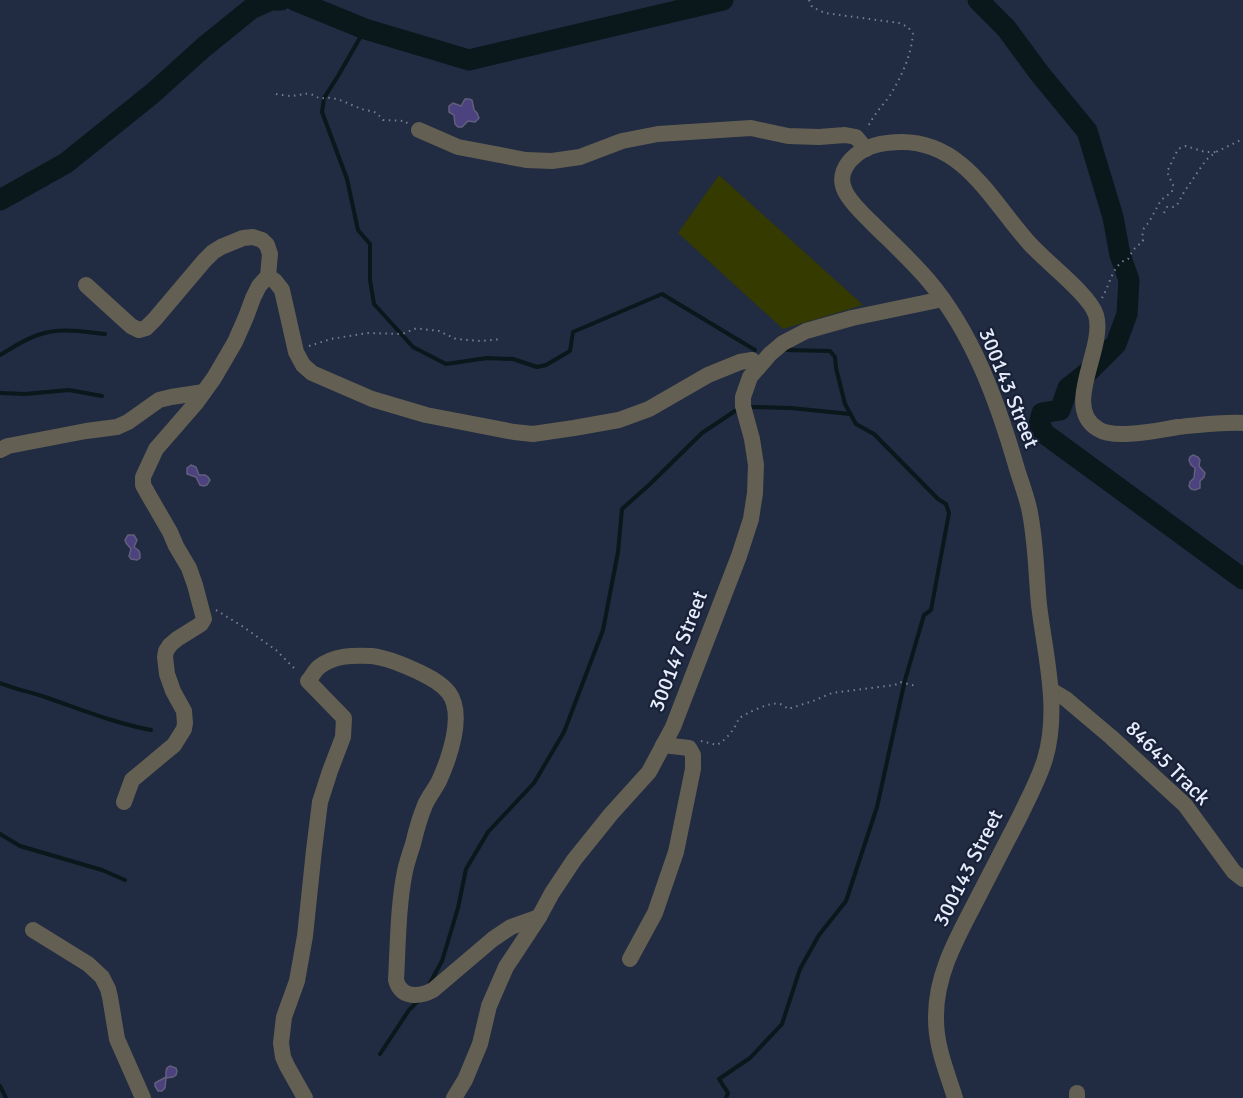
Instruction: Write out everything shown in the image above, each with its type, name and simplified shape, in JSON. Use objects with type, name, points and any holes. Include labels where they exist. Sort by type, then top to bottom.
[{"type":"street","points":[[421,131],[458,147],[526,160],[552,161],[580,157],[622,141],[658,134],[751,128],[788,136],[845,135],[856,137],[863,145],[911,142],[934,147],[958,161],[973,174],[1029,244],[1087,299],[1094,309],[1098,327],[1096,346],[1087,373],[1083,408],[1093,426],[1112,434],[1243,423]]},
{"type":"street","name":"300143 Street","points":[[863,145],[846,166],[842,175],[847,195],[943,299],[955,317],[986,379],[1006,429],[1029,511],[1051,690],[1050,729],[1046,758],[1013,830],[957,935],[937,997],[936,1033],[955,1098]]},
{"type":"street","points":[[86,285],[131,326],[140,330],[146,328],[155,319],[213,252],[232,241],[257,237],[266,242],[270,254],[268,276],[259,286],[235,342],[214,378],[156,450],[144,473],[142,481],[148,494],[189,568],[204,617],[203,622],[177,639],[166,651],[167,674],[183,711],[184,729],[174,745],[132,780],[124,802]]},
{"type":"street","points":[[268,276],[282,290],[296,352],[299,360],[312,373],[372,399],[426,415],[514,432],[532,434],[619,420],[649,409],[708,375],[740,362],[752,360],[757,368]]},
{"type":"street","name":"300147 Street","points":[[454,1098],[465,1080],[480,1044],[489,1005],[506,966],[574,860],[649,772],[673,727],[740,556],[751,519],[756,465],[752,439],[744,414],[743,397],[750,377],[783,343],[806,331],[852,318],[943,299]]},
{"type":"street","points":[[0,450],[8,446],[117,427],[159,400],[204,392]]},
{"type":"street","points":[[305,1098],[283,1057],[281,1043],[284,1017],[297,981],[305,936],[320,802],[343,737],[344,726],[344,718],[308,681],[314,672],[327,662],[342,657],[375,656],[398,663],[434,680],[450,694],[454,702],[456,715],[449,755],[426,803],[405,871],[396,980],[398,987],[410,995],[425,994],[433,990],[493,939],[511,927],[539,917]]},
{"type":"street","name":"84645 Track","points":[[1051,690],[1066,699],[1111,737],[1185,805],[1234,872],[1243,879]]},
{"type":"street","points":[[630,959],[655,913],[676,852],[693,769],[693,755],[689,748],[663,745]]},
{"type":"street","points":[[33,930],[88,964],[102,977],[110,997],[117,1039],[143,1098]]},
{"type":"path","points":[[809,0],[812,7],[825,13],[899,23],[908,27],[913,34],[912,48],[907,62],[891,94],[870,121],[863,145]]},
{"type":"path","points":[[276,94],[292,96],[312,93],[320,99],[332,99],[372,111],[382,120],[405,121],[415,130],[421,131]]},
{"type":"path","points":[[1164,213],[1167,207],[1177,205],[1206,160],[1216,152],[1243,139]]},
{"type":"path","points":[[1094,309],[1104,296],[1117,265],[1128,259],[1133,250],[1143,241],[1144,228],[1161,200],[1172,192],[1173,185],[1167,172],[1178,149],[1186,146],[1205,152],[1216,152]]},
{"type":"path","points":[[299,360],[309,346],[331,339],[367,333],[402,334],[417,328],[439,331],[456,339],[481,341],[502,339]]},
{"type":"path","points":[[198,599],[276,650],[308,681]]},
{"type":"path","points":[[689,748],[688,745],[696,740],[717,746],[728,739],[739,718],[752,711],[776,704],[782,704],[790,709],[832,693],[895,685],[900,682],[916,686]]},
{"type":"green space","points":[[719,175],[863,305],[783,329],[678,233]]},
{"type":"building","points":[[465,99],[472,100],[479,118],[475,122],[468,121],[462,127],[458,127],[455,124],[454,115],[449,112],[449,106],[453,103],[461,106]]},
{"type":"building","points":[[1193,455],[1200,460],[1199,466],[1205,473],[1200,481],[1200,488],[1195,490],[1189,486],[1194,478],[1195,468],[1189,460]]},
{"type":"building","points":[[191,465],[196,467],[199,475],[208,477],[210,480],[207,485],[200,485],[196,477],[187,474],[187,468]]},
{"type":"building","points":[[128,535],[134,535],[137,540],[134,547],[139,551],[140,558],[137,560],[129,556],[131,549],[125,540]]},
{"type":"building","points":[[170,1066],[176,1068],[176,1075],[166,1078],[165,1088],[158,1091],[155,1083],[166,1077],[167,1068]]},
{"type":"waterway","points":[[0,200],[66,163],[153,93],[251,9],[271,0],[281,0]]},
{"type":"waterway","points":[[294,0],[365,29],[469,60],[723,0]]},
{"type":"waterway","points":[[978,0],[1006,28],[1087,131],[1113,217],[1120,255],[1129,280],[1127,314],[1116,344],[1068,388],[1060,410],[1042,413],[1039,424],[1045,434],[1243,579]]},
{"type":"waterway","points":[[365,29],[324,98],[322,112],[347,179],[358,230],[370,244],[370,280],[374,304],[413,347],[446,364],[487,358],[513,359],[537,367],[546,365],[570,351],[573,332],[662,294],[755,350]]},
{"type":"waterway","points":[[0,355],[28,339],[55,331],[105,334]]},
{"type":"waterway","points":[[726,1098],[728,1093],[719,1079],[750,1058],[782,1024],[800,969],[819,935],[846,901],[877,807],[905,680],[924,615],[931,610],[949,513],[946,504],[938,499],[874,434],[856,424],[845,404],[835,357],[830,351],[785,350]]},
{"type":"waterway","points":[[0,393],[25,394],[69,390],[102,396]]},
{"type":"waterway","points":[[749,407],[791,408],[850,414]]},
{"type":"waterway","points":[[430,983],[442,961],[458,908],[466,869],[488,832],[534,783],[564,732],[603,630],[618,552],[622,509],[702,433],[735,411]]},
{"type":"waterway","points":[[0,683],[110,720],[151,730]]},
{"type":"waterway","points":[[0,834],[20,846],[102,870],[125,880]]},
{"type":"waterway","points":[[380,1054],[409,1010],[418,1001]]},
{"type":"waterway","points":[[0,1086],[6,1098]]}]
